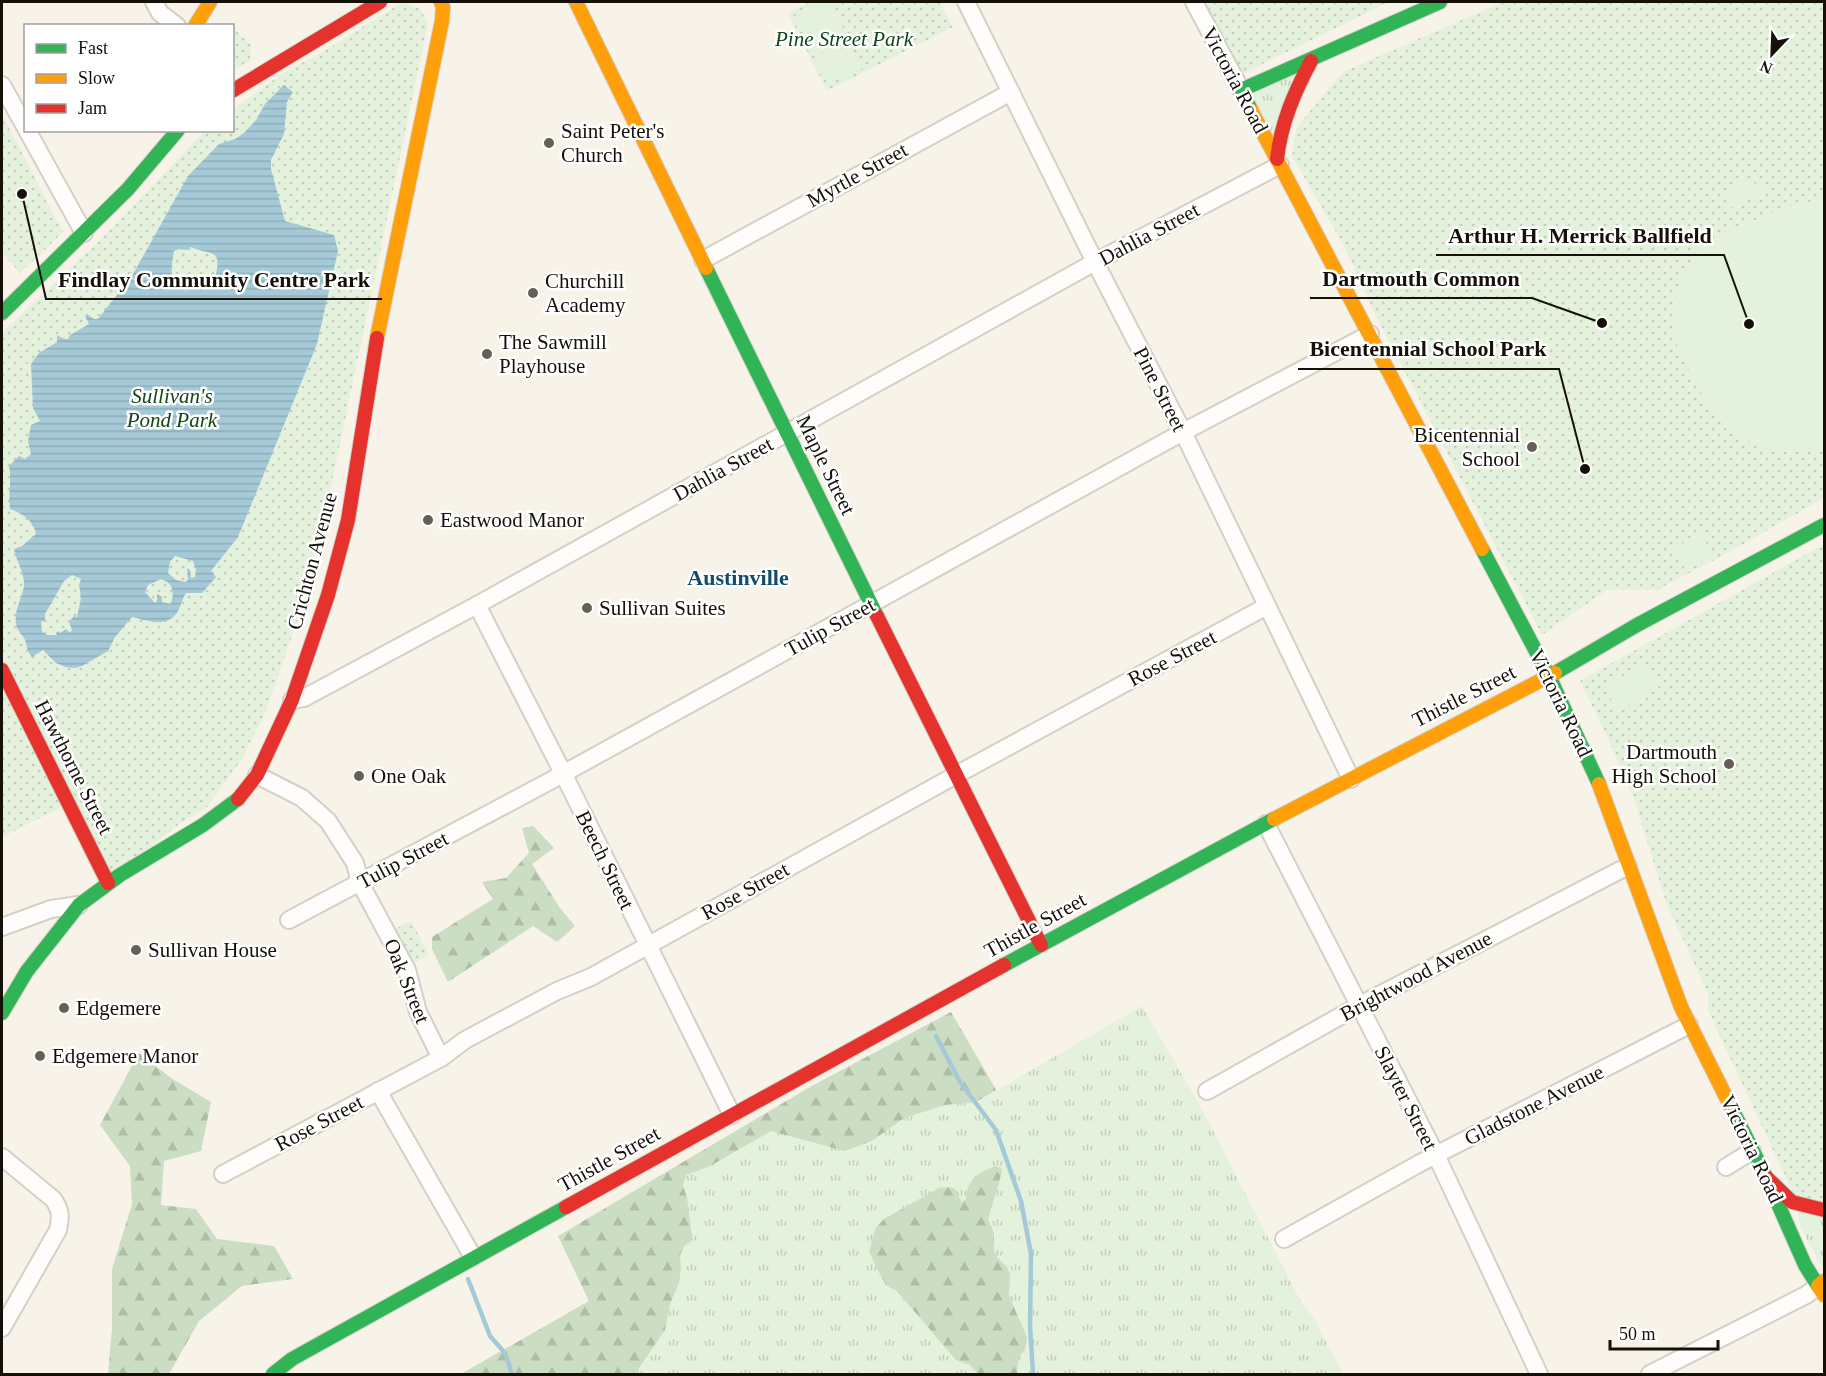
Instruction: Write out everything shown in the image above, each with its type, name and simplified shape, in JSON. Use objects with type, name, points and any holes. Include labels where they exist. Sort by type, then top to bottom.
[{"type":"street","points":[[154,2],[160,13],[174,24]]},
{"type":"street","points":[[196,24],[210,2]]},
{"type":"street","points":[[234,90],[381,2]]},
{"type":"street","name":"Crichton Avenue","points":[[2,1013],[27,971],[79,904],[108,883],[235,803],[257,775],[292,700],[328,595],[348,520],[381,312],[442,21],[441,2]]},
{"type":"street","name":"Maple Street","points":[[576,2],[787,434],[1041,945]]},
{"type":"street","name":"Pine Street","points":[[966,2],[1095,262],[1183,432],[1351,779]]},
{"type":"street","name":"Victoria Road","points":[[1194,2],[1549,676],[1598,781],[1689,1025],[1766,1176],[1805,1265],[1822,1287]]},
{"type":"street","points":[[1240,90],[1311,61],[1440,2]]},
{"type":"street","name":"Victoria Road","points":[[1278,162],[1279,135],[1289,102],[1311,61]]},
{"type":"street","points":[[2,86],[24,125]]},
{"type":"street","name":"Myrtle Street","points":[[703,260],[1011,92]]},
{"type":"street","points":[[28,132],[84,233]]},
{"type":"street","points":[[162,147],[166,132]]},
{"type":"street","points":[[2,313],[128,189],[176,132]]},
{"type":"street","name":"Dahlia Street","points":[[292,700],[304,698],[477,605],[1278,162]]},
{"type":"street","name":"Tulip Street","points":[[289,920],[563,773],[1183,432],[1370,334]]},
{"type":"street","name":"Thistle Street","points":[[273,1374],[280,1366],[472,1257],[1041,945],[1549,676],[1637,625],[1824,525]]},
{"type":"street","name":"Beech Street","points":[[477,605],[732,1115]]},
{"type":"street","name":"Rose Street","points":[[223,1174],[441,1058],[465,1040],[591,977],[1267,606]]},
{"type":"street","name":"Hawthorne Street","points":[[2,670],[108,883]]},
{"type":"street","name":"Oak Street","points":[[257,775],[302,798],[328,822],[355,863],[360,883],[406,970],[418,1012],[441,1058]]},
{"type":"street","name":"Slayter Street","points":[[1266,824],[1436,1155],[1539,1374]]},
{"type":"street","name":"Brightwood Avenue","points":[[1207,1091],[1360,1005],[1628,866]]},
{"type":"street","points":[[2,927],[51,909],[79,904]]},
{"type":"street","name":"Gladstone Avenue","points":[[1284,1239],[1436,1155],[1689,1025]]},
{"type":"street","points":[[378,1091],[472,1257]]},
{"type":"street","points":[[1726,1167],[1752,1151]]},
{"type":"street","points":[[2,1157],[53,1199],[60,1208],[61,1218],[58,1230],[2,1328]]},
{"type":"street","points":[[1766,1176],[1792,1202],[1824,1210]]},
{"type":"street","points":[[1650,1374],[1822,1287]]},
{"type":"green space","name":"Sullivan's Pond Park","points":[[403,2],[420,9],[428,23],[333,477],[297,621],[265,714],[242,759],[207,807],[178,825],[101,886],[62,807],[2,837],[2,333],[102,238],[204,132],[234,132],[234,108],[286,71],[321,53]]},
{"type":"green space","name":"Pine Street Park","points":[[810,2],[940,2],[953,27],[827,91],[788,13]]},
{"type":"green space","points":[[821,2],[831,2],[862,69],[828,84],[795,14]]},
{"type":"green space","points":[[1199,2],[1389,2],[1238,76]]},
{"type":"green space","points":[[1503,2],[1824,2],[1824,498],[1660,590],[1607,590],[1542,635],[1377,318],[1344,246],[1292,156],[1296,129],[1345,71]]},
{"type":"green space","points":[[234,29],[251,45],[250,61],[234,69]]},
{"type":"green space","points":[[1295,72],[1271,136],[1247,93]]},
{"type":"green space","points":[[2,115],[63,232],[20,273],[2,252]]},
{"type":"green space","points":[[1745,179],[1759,185],[1766,192],[1725,210],[1730,192],[1736,184]]},
{"type":"green space","points":[[1824,199],[1824,448],[1780,452],[1752,443],[1726,429],[1698,389],[1675,341],[1673,307],[1680,280],[1705,241],[1786,207]]},
{"type":"green space","points":[[1700,533],[1713,555],[1686,570],[1673,549]]},
{"type":"green space","points":[[1824,544],[1824,1203],[1794,1195],[1708,1010],[1708,994],[1666,902],[1633,796],[1580,681]]},
{"type":"green space","points":[[1645,662],[1660,686],[1619,712],[1604,688]]},
{"type":"green space","points":[[533,826],[554,848],[532,864],[560,908],[575,926],[557,942],[533,926],[448,982],[432,949],[432,937],[493,899],[482,882],[506,878],[529,853],[522,828]]},
{"type":"green space","points":[[411,921],[429,955],[412,964],[393,930]]},
{"type":"green space","points":[[1142,1006],[1203,1111],[1300,1300],[1314,1318],[1343,1374],[461,1374],[589,1301],[558,1236],[810,1087],[951,1012],[997,1090]]},
{"type":"green space","points":[[951,1012],[996,1090],[976,1102],[945,1105],[904,1118],[872,1141],[845,1151],[771,1131],[710,1166],[686,1175],[683,1186],[687,1197],[692,1238],[684,1246],[680,1256],[679,1283],[670,1304],[665,1330],[635,1374],[461,1374],[589,1301],[558,1236],[810,1087]]},
{"type":"green space","points":[[139,1053],[171,1078],[211,1102],[201,1151],[164,1161],[161,1205],[196,1209],[217,1239],[274,1246],[293,1279],[242,1286],[199,1321],[169,1374],[108,1374],[112,1328],[112,1269],[132,1204],[130,1166],[100,1125]]},
{"type":"green space","points":[[995,1166],[1001,1168],[1002,1172],[988,1219],[994,1233],[994,1250],[1010,1274],[1009,1296],[1027,1337],[1025,1350],[1018,1358],[1017,1374],[978,1374],[970,1365],[956,1360],[896,1290],[887,1285],[869,1252],[875,1229],[884,1219],[939,1188],[955,1189],[962,1202],[966,1199],[968,1187],[974,1178]]},
{"type":"green space","points":[[1798,1211],[1824,1216],[1824,1265],[1822,1268],[1801,1228]]},
{"type":"water","points":[[284,85],[293,92],[287,102],[284,134],[271,160],[271,169],[285,221],[334,235],[338,251],[317,344],[238,537],[211,571],[216,577],[202,593],[186,593],[172,618],[155,622],[132,617],[115,637],[108,651],[75,668],[56,663],[43,650],[32,657],[16,622],[16,612],[24,581],[14,549],[22,546],[36,534],[27,518],[10,509],[9,498],[9,466],[19,456],[25,459],[31,454],[28,441],[31,425],[40,421],[33,408],[31,364],[39,353],[57,342],[57,335],[68,339],[70,335],[89,324],[85,316],[98,319],[132,276],[188,176],[219,144],[235,139],[244,133],[256,120],[265,104]],"holes":[[[191,247],[208,252],[213,254],[217,260],[215,279],[205,290],[194,285],[187,290],[176,287],[172,279],[174,251],[187,250]],[[175,556],[193,561],[196,569],[195,577],[191,578],[190,570],[187,568],[188,580],[185,582],[176,580],[168,573],[170,562]],[[72,575],[81,579],[79,585],[81,598],[77,617],[74,616],[69,622],[72,630],[70,633],[66,629],[60,633],[58,631],[56,635],[47,635],[42,632],[41,622],[45,620],[45,614],[64,581]],[[161,579],[168,583],[173,592],[171,604],[162,602],[162,597],[157,594],[155,603],[145,592],[148,585]]]},
{"type":"waterway","points":[[936,1036],[960,1082],[996,1130],[1021,1201],[1031,1254],[1030,1326],[1033,1374]]},
{"type":"waterway","points":[[468,1279],[490,1336],[505,1353],[512,1374]]},
{"type":"traffic: fast","points":[[1251,110],[1241,90],[1440,2]]},
{"type":"traffic: fast","points":[[2,313],[128,189],[176,132]]},
{"type":"traffic: fast","points":[[706,268],[877,616]]},
{"type":"traffic: fast","points":[[1555,673],[1637,625],[1824,525]]},
{"type":"traffic: fast","points":[[1482,549],[1549,676],[1599,784]]},
{"type":"traffic: fast","points":[[2,1013],[27,971],[79,905],[120,875],[203,825],[238,799]]},
{"type":"traffic: fast","points":[[1004,965],[1274,819]]},
{"type":"traffic: fast","points":[[1730,1105],[1766,1177],[1805,1265],[1818,1286]]},
{"type":"traffic: fast","points":[[273,1374],[292,1359],[566,1207]]},
{"type":"traffic: slow","points":[[196,24],[210,2]]},
{"type":"traffic: slow","points":[[377,338],[442,21],[441,2]]},
{"type":"traffic: slow","points":[[576,2],[706,268]]},
{"type":"traffic: slow","points":[[1251,110],[1482,549]]},
{"type":"traffic: slow","points":[[1274,819],[1555,673]]},
{"type":"traffic: slow","points":[[1599,784],[1681,1007],[1730,1105]]},
{"type":"traffic: slow","points":[[1824,1281],[1818,1286],[1824,1295]]},
{"type":"traffic: jam","points":[[234,90],[380,2]]},
{"type":"traffic: jam","points":[[1277,159],[1289,108],[1311,61]]},
{"type":"traffic: jam","points":[[238,799],[257,775],[292,700],[328,595],[348,520],[377,338]]},
{"type":"traffic: jam","points":[[877,616],[1041,945]]},
{"type":"traffic: jam","points":[[2,670],[108,883]]},
{"type":"traffic: jam","points":[[566,1207],[1004,965]]},
{"type":"traffic: jam","points":[[1766,1177],[1792,1202],[1824,1210]]},
{"type":"place","name":"Saint Peter's Church","points":[[549,143]]},
{"type":"place","name":"Findlay Community Centre Park","points":[[22,194]]},
{"type":"place","name":"Churchill Academy","points":[[533,293]]},
{"type":"place","name":"Dartmouth Common","points":[[1602,323]]},
{"type":"place","name":"Arthur H. Merrick Ballfield","points":[[1749,324]]},
{"type":"place","name":"The Sawmill Playhouse","points":[[487,354]]},
{"type":"place","name":"Bicentennial School","points":[[1532,447]]},
{"type":"place","name":"Bicentennial School Park","points":[[1585,469]]},
{"type":"place","name":"Eastwood Manor","points":[[428,520]]},
{"type":"place","name":"Sullivan Suites","points":[[587,608]]},
{"type":"place","name":"Dartmouth High School","points":[[1729,764]]},
{"type":"place","name":"One Oak","points":[[359,776]]},
{"type":"place","name":"Sullivan House","points":[[136,950]]},
{"type":"place","name":"Edgemere","points":[[64,1008]]},
{"type":"place","name":"Edgemere Manor","points":[[40,1056]]},
{"type":"district","name":"Austinville","points":[[738,577]]}]
